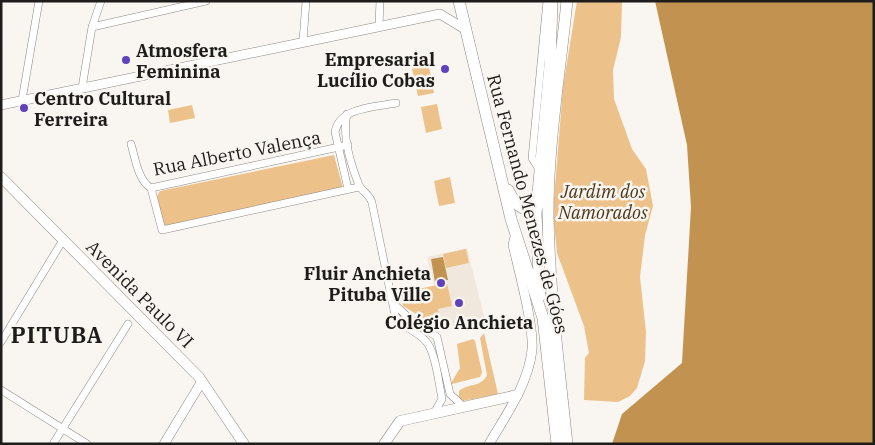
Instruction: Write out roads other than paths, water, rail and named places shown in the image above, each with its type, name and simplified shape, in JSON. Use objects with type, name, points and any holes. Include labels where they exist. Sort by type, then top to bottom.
[{"type":"main road","name":"Rua Fernando Menezes de Góes","points":[[459,1],[515,237],[541,308],[549,358],[558,444]]},
{"type":"main road","points":[[541,308],[536,207],[550,65],[552,1]]},
{"type":"main road","points":[[560,1],[564,35]]},
{"type":"main road","points":[[567,444],[550,279],[549,186],[550,160],[568,1]]},
{"type":"main road","points":[[501,174],[517,206],[524,210],[536,207],[549,186]]},
{"type":"main road","name":"Avenida Paulo VI","points":[[1,177],[202,381],[244,444]]},
{"type":"main road","points":[[384,444],[400,420],[517,395]]},
{"type":"street","points":[[22,100],[40,1]]},
{"type":"street","points":[[82,88],[92,27],[101,1]]},
{"type":"street","points":[[92,27],[206,1]]},
{"type":"street","points":[[303,41],[306,1]]},
{"type":"street","points":[[379,25],[380,1]]},
{"type":"street","points":[[539,169],[532,158],[547,1]]},
{"type":"street","points":[[1,104],[440,14],[464,28]]},
{"type":"street","points":[[348,189],[338,148],[336,127],[347,114],[396,103]]},
{"type":"street","points":[[347,114],[345,125],[348,146],[359,187],[368,194],[372,203],[393,303],[399,321],[426,342],[431,351],[442,399],[440,406],[434,413]]},
{"type":"street","name":"Rua Alberto Valença","points":[[131,144],[142,178],[146,186],[151,188],[348,146]]},
{"type":"street","points":[[151,188],[162,230],[359,187]]},
{"type":"street","points":[[489,444],[517,395],[527,372],[532,349],[529,321],[512,245],[515,237]]},
{"type":"street","points":[[1,342],[63,240]]},
{"type":"street","points":[[393,303],[410,319],[434,335],[439,341],[450,394],[464,407]]},
{"type":"street","points":[[53,444],[128,324]]},
{"type":"street","points":[[426,342],[434,335]]},
{"type":"street","points":[[164,444],[202,381]]},
{"type":"street","points":[[1,390],[87,444]]},
{"type":"place","name":"Atmosfera Feminina","points":[[126,60]]},
{"type":"place","name":"Empresarial Lucílio Cobas","points":[[445,69]]},
{"type":"place","name":"Centro Cultural Ferreira","points":[[24,108]]},
{"type":"place","name":"Fluir Anchieta Pituba Ville","points":[[441,283]]},
{"type":"place","name":"Colégio Anchieta","points":[[459,303]]},
{"type":"district","name":"PITUBA","points":[[57,334]]},
{"type":"park label","name":"Jardim dos Namorados","points":[[603,201]]}]
